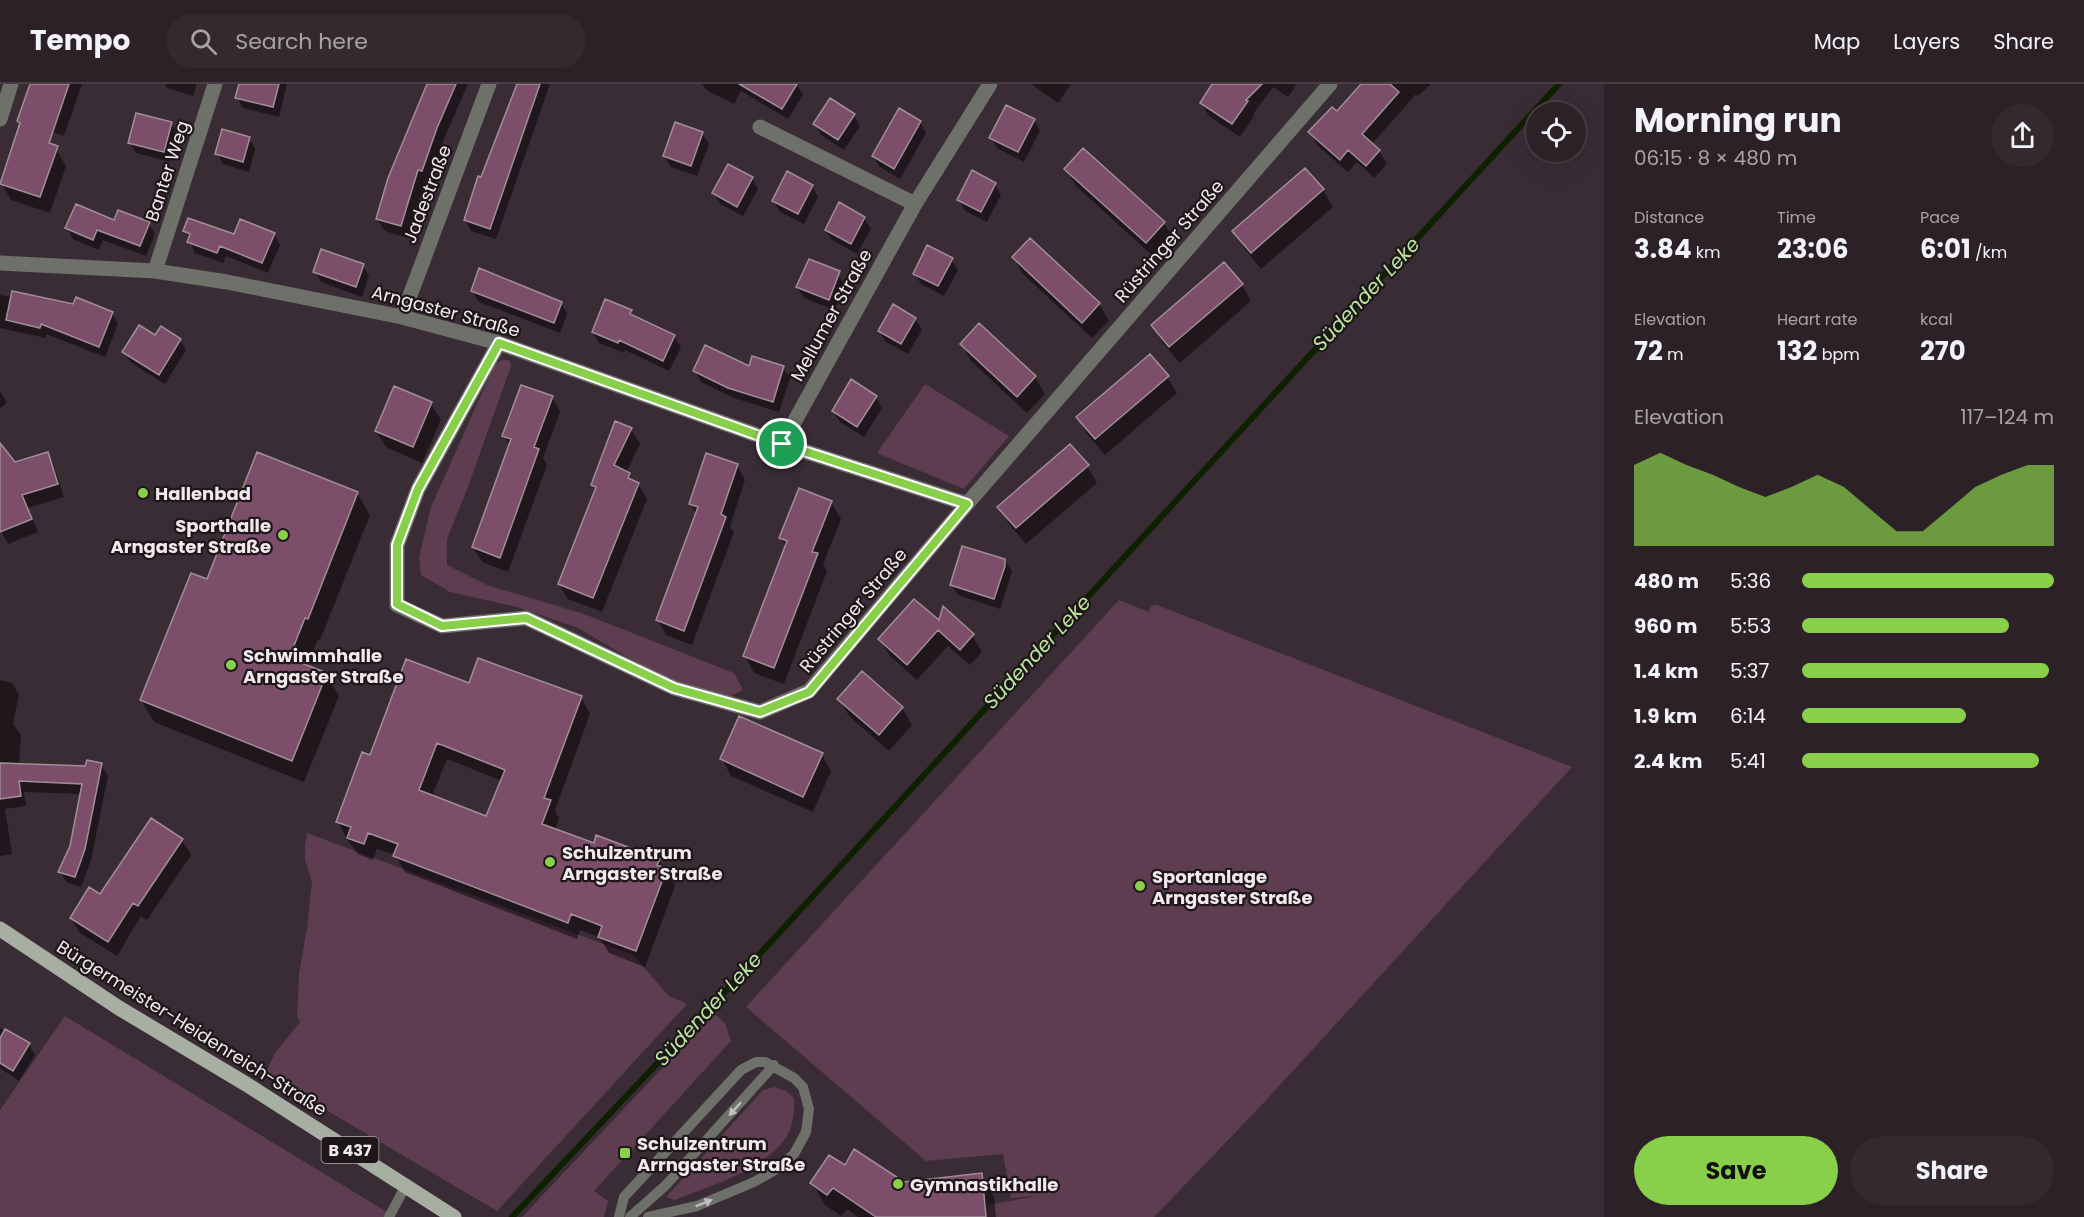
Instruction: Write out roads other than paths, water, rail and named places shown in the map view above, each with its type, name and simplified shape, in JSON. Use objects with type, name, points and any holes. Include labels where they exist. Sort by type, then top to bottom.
[{"type":"main road","name":"Bürgermeister-Heidenreich-Straße","points":[[0,929],[119,1008],[246,1084],[454,1217]]},
{"type":"street","points":[[0,119],[11,84]]},
{"type":"street","name":"Banter Weg","points":[[155,271],[215,84]]},
{"type":"street","name":"Jadestraße","points":[[402,317],[489,84]]},
{"type":"street","name":"Mellumer Straße","points":[[782,444],[915,204],[990,84]]},
{"type":"street","name":"Rüstringer Straße","points":[[499,343],[418,489],[397,545],[397,604],[442,626],[526,618],[674,688],[760,712],[809,692],[967,504],[1330,84]]},
{"type":"street","points":[[760,127],[915,204]]},
{"type":"street","name":"Arngaster Straße","points":[[0,263],[155,271],[227,282],[402,317],[499,343],[782,444],[967,504]]},
{"type":"lane","points":[[619,1217],[624,1197],[741,1070],[756,1062],[765,1062],[794,1078],[803,1087],[809,1109],[806,1132],[794,1154],[775,1170],[754,1182],[697,1206],[648,1217]]},
{"type":"lane","points":[[630,1217],[665,1186],[774,1065]]},
{"type":"lane","points":[[389,1217],[406,1185]]},
{"type":"waterway","name":"Südender Leke","points":[[512,1217],[722,995],[1559,84]]},
{"type":"place","name":"Hallenbad","points":[[143,493]]},
{"type":"place","name":"Sporthalle Arngaster Straße","points":[[283,535]]},
{"type":"place","name":"Schwimmhalle Arngaster Straße","points":[[231,665]]},
{"type":"place","name":"Schulzentrum Arngaster Straße","points":[[550,862]]},
{"type":"place","name":"Sportanlage Arngaster Straße","points":[[1140,886]]},
{"type":"place","name":"Schulzentrum Arrngaster Straße","points":[[625,1153]]},
{"type":"place","name":"Gymnastikhalle","points":[[898,1184]]}]
